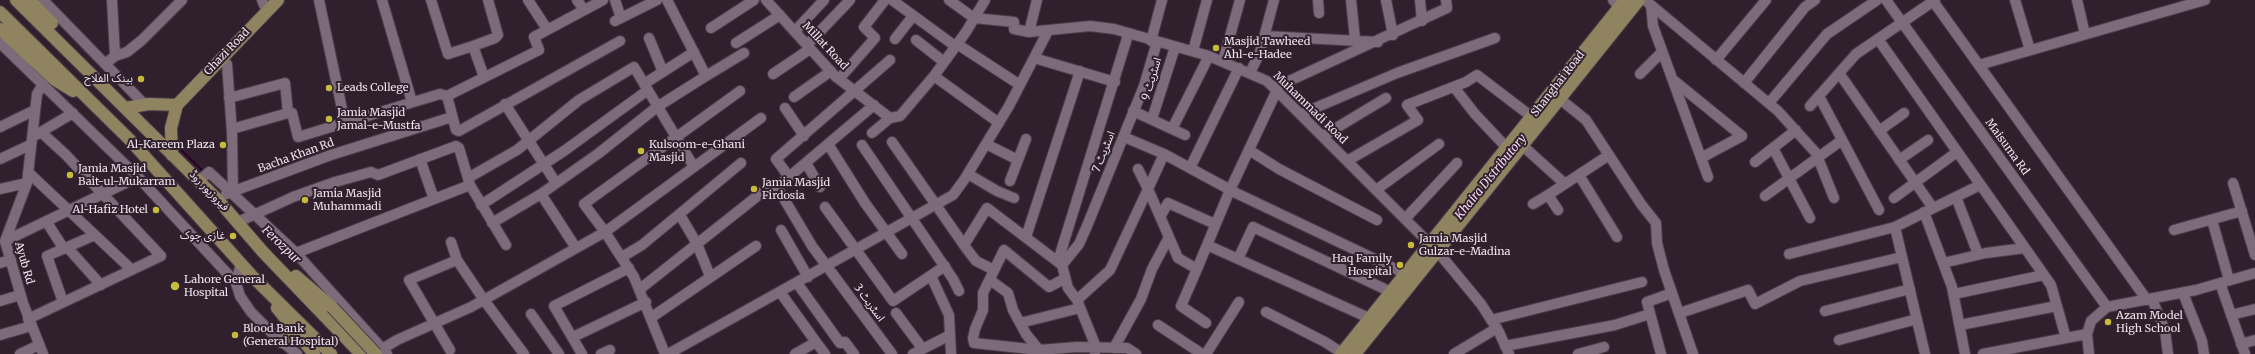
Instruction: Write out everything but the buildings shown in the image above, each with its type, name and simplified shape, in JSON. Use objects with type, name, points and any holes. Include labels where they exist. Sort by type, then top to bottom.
[{"type":"main road","name":"فیروزپور روڈ","points":[[16,0],[219,201],[263,252],[361,354]]},
{"type":"main road","points":[[29,0],[81,54],[108,90]]},
{"type":"main road","name":"Ghazi Road","points":[[172,155],[171,128],[177,105],[221,59],[266,5],[278,0]]},
{"type":"main road","name":"Shanghai Road","points":[[1341,353],[1406,274],[1434,248],[1523,146],[1639,0]]},
{"type":"main road","name":"Shanghai Road","points":[[1355,354],[1507,148],[1619,2]]},
{"type":"main road","points":[[0,12],[159,172],[182,200],[241,263],[294,332],[306,352]]},
{"type":"main road","points":[[0,29],[55,80],[93,104]]},
{"type":"main road","points":[[126,108],[144,104],[177,105]]},
{"type":"main road","points":[[263,252],[303,281],[380,353]]},
{"type":"main road","points":[[253,277],[332,354]]},
{"type":"main road","points":[[282,342],[294,332]]},
{"type":"street","points":[[42,0],[106,63],[144,104]]},
{"type":"street","points":[[104,0],[112,4],[115,56]]},
{"type":"street","points":[[106,63],[115,56],[127,52],[142,40],[182,0]]},
{"type":"street","points":[[319,0],[344,124]]},
{"type":"street","points":[[382,0],[412,102]]},
{"type":"street","points":[[431,0],[448,54],[495,38],[498,35],[488,0]]},
{"type":"street","points":[[528,0],[547,29]]},
{"type":"street","points":[[577,0],[584,10]]},
{"type":"street","points":[[232,129],[292,113],[297,137],[440,94],[447,96],[539,50],[534,37],[603,0]]},
{"type":"street","points":[[615,0],[618,19],[656,0]]},
{"type":"street","points":[[667,0],[706,76]]},
{"type":"street","points":[[711,28],[754,0]]},
{"type":"street","name":"Millat Road","points":[[766,0],[839,79],[890,118]]},
{"type":"street","points":[[795,31],[824,0]]},
{"type":"street","points":[[773,74],[809,47],[850,0]]},
{"type":"street","points":[[839,79],[875,38],[864,27],[885,0]]},
{"type":"street","points":[[892,0],[956,45],[1020,85]]},
{"type":"street","points":[[949,0],[974,18],[1014,22],[1014,29],[1029,32],[1037,0]]},
{"type":"street","points":[[872,133],[890,118],[900,116],[934,76],[974,18],[984,0]]},
{"type":"street","name":"اسٹریٹ 7","points":[[1060,263],[1079,244],[1144,86],[1162,0]]},
{"type":"street","points":[[1193,51],[1207,0]]},
{"type":"street","points":[[1223,61],[1240,0]]},
{"type":"street","points":[[1250,73],[1265,36],[1274,0]]},
{"type":"street","points":[[1318,0],[1319,12]]},
{"type":"street","points":[[1351,0],[1355,39]]},
{"type":"street","points":[[1386,0],[1393,35]]},
{"type":"street","points":[[1420,0],[1422,21]]},
{"type":"street","points":[[1206,323],[1181,306],[1215,224],[1276,89],[1393,35],[1447,8],[1446,0]]},
{"type":"street","points":[[1716,60],[1766,0]]},
{"type":"street","points":[[1744,83],[1806,6],[1815,0]]},
{"type":"street","points":[[1769,103],[1827,34],[1877,0]]},
{"type":"street","name":"Maisuma Rd","points":[[1886,0],[2107,307]]},
{"type":"street","points":[[2015,0],[2030,50]]},
{"type":"street","points":[[2077,0],[2085,34]]},
{"type":"street","points":[[1979,65],[2204,0]]},
{"type":"street","points":[[1810,106],[1856,54],[1934,1],[2150,299],[2165,331],[2168,354]]},
{"type":"street","points":[[1648,2],[1769,103],[1796,130],[1818,157],[1834,198]]},
{"type":"street","points":[[1648,2],[1653,26],[1708,177]]},
{"type":"street","points":[[736,43],[780,16]]},
{"type":"street","points":[[895,39],[913,16]]},
{"type":"street","name":"Muhammadi Road","points":[[1029,32],[1090,26],[1114,29],[1128,35],[1193,51],[1223,61],[1267,81],[1434,248],[1481,304],[1494,324],[1507,350]]},
{"type":"street","points":[[668,354],[953,195],[968,174],[999,123],[1048,31]]},
{"type":"street","points":[[1096,351],[1079,304],[1064,279],[1060,263],[1128,35]]},
{"type":"street","points":[[1265,36],[1355,39],[1378,42]]},
{"type":"street","points":[[649,38],[663,72]]},
{"type":"street","points":[[1301,114],[1397,73],[1495,38]]},
{"type":"street","points":[[1878,39],[2044,275],[2050,285],[2066,338]]},
{"type":"street","points":[[916,40],[944,62]]},
{"type":"street","points":[[447,96],[456,130],[459,131],[620,41]]},
{"type":"street","points":[[0,43],[138,177],[236,283],[240,296],[251,312],[282,342],[306,352]]},
{"type":"street","points":[[473,46],[484,77]]},
{"type":"street","name":"اسٹریٹ 9","points":[[1152,119],[1175,47]]},
{"type":"street","points":[[481,205],[543,164],[646,87],[663,72],[694,52]]},
{"type":"street","points":[[1640,74],[1662,52]]},
{"type":"street","points":[[492,223],[541,194],[599,153],[657,107],[744,53]]},
{"type":"street","points":[[1172,129],[1208,56]]},
{"type":"street","points":[[1034,58],[1115,82]]},
{"type":"street","points":[[221,59],[227,64],[232,129],[232,192]]},
{"type":"street","points":[[789,177],[776,160],[890,60]]},
{"type":"street","points":[[296,253],[434,199],[469,181],[517,150],[579,100],[632,68],[635,68],[694,167]]},
{"type":"street","points":[[1190,168],[1239,68]]},
{"type":"street","points":[[794,97],[831,71]]},
{"type":"street","points":[[1026,237],[1080,71]]},
{"type":"street","points":[[1839,73],[1915,182],[1928,210],[1942,263],[1954,294],[1966,354]]},
{"type":"street","points":[[1347,161],[1418,120],[1407,106],[1454,87],[1477,75],[1532,117]]},
{"type":"street","points":[[934,76],[999,123]]},
{"type":"street","points":[[1672,79],[1742,136],[1701,158]]},
{"type":"street","points":[[229,98],[284,82],[286,84],[288,113]]},
{"type":"street","name":"Ayub Rd","points":[[41,349],[20,295],[5,241],[27,183],[30,141],[35,110],[38,94],[43,84]]},
{"type":"street","points":[[1454,87],[1475,114],[1507,148]]},
{"type":"street","points":[[665,354],[646,302],[629,268],[605,232],[585,206],[585,202],[740,91]]},
{"type":"street","points":[[1819,96],[1879,210]]},
{"type":"street","points":[[1323,136],[1386,98]]},
{"type":"street","points":[[1560,99],[1586,120],[1656,223],[1657,243],[1693,354]]},
{"type":"street","points":[[506,104],[556,183]]},
{"type":"street","points":[[640,289],[765,190],[770,193],[874,105]]},
{"type":"street","points":[[784,108],[804,136]]},
{"type":"street","points":[[0,127],[35,110]]},
{"type":"street","points":[[1133,111],[1185,136]]},
{"type":"street","points":[[1879,131],[1904,113]]},
{"type":"street","points":[[0,159],[30,141],[41,132],[73,114]]},
{"type":"street","name":"Bacha Khan Rd","points":[[219,201],[232,192],[331,155],[452,117]]},
{"type":"street","points":[[199,181],[209,172],[232,192],[254,215],[296,253],[380,353],[433,324],[484,300],[605,232],[761,118]]},
{"type":"street","points":[[1755,162],[1796,130]]},
{"type":"street","points":[[0,334],[30,322],[63,302],[161,256],[66,155],[41,132]]},
{"type":"street","points":[[1124,137],[1164,154],[1230,190],[1406,274]]},
{"type":"street","points":[[1010,181],[1026,139]]},
{"type":"street","points":[[1766,196],[1842,140]]},
{"type":"street","points":[[1900,160],[1928,140]]},
{"type":"street","points":[[892,142],[964,245],[976,260],[994,270]]},
{"type":"street","points":[[828,144],[866,203],[902,254]]},
{"type":"street","points":[[986,144],[1018,160]]},
{"type":"street","points":[[1376,190],[1439,144]]},
{"type":"street","points":[[862,145],[945,266],[959,291]]},
{"type":"street","points":[[238,222],[293,197],[336,182],[371,172],[378,175],[457,146],[469,181],[481,205],[506,245]]},
{"type":"street","points":[[1523,146],[1565,184]]},
{"type":"street","points":[[1773,148],[1810,218]]},
{"type":"street","points":[[1249,150],[1278,169],[1377,220]]},
{"type":"street","points":[[1894,198],[1957,152]]},
{"type":"street","points":[[1020,323],[1079,304],[1110,270],[1164,154]]},
{"type":"street","points":[[1533,204],[1609,155]]},
{"type":"street","points":[[420,160],[434,199]]},
{"type":"street","points":[[622,257],[642,245],[680,215],[741,163]]},
{"type":"street","points":[[806,163],[820,187]]},
{"type":"street","points":[[1405,219],[1457,163]]},
{"type":"street","points":[[1138,169],[1178,258],[1197,269]]},
{"type":"street","points":[[28,172],[132,270]]},
{"type":"street","points":[[968,174],[996,191],[1014,198]]},
{"type":"street","points":[[1579,175],[1617,237]]},
{"type":"street","points":[[5,241],[138,177]]},
{"type":"street","points":[[0,190],[27,183]]},
{"type":"street","points":[[2233,184],[2255,255]]},
{"type":"street","points":[[1789,254],[1895,226],[1980,185]]},
{"type":"street","name":"اسٹریٹ 3","points":[[777,187],[812,246],[892,354]]},
{"type":"street","points":[[541,194],[576,248]]},
{"type":"street","points":[[1548,195],[1558,210]]},
{"type":"street","points":[[1956,197],[1978,254]]},
{"type":"street","points":[[1160,217],[1168,203],[1215,224]]},
{"type":"street","points":[[825,207],[893,301],[945,266]]},
{"type":"street","points":[[964,245],[987,208],[1060,263]]},
{"type":"street","points":[[2174,230],[2242,211]]},
{"type":"street","points":[[680,215],[697,244],[710,276]]},
{"type":"street","points":[[2212,220],[2231,315],[2246,354],[2255,352]]},
{"type":"street","points":[[46,221],[65,248],[101,285]]},
{"type":"street","points":[[0,226],[12,224]]},
{"type":"street","points":[[1895,226],[1917,319],[1923,353]]},
{"type":"street","points":[[1238,259],[1253,227],[1391,292]]},
{"type":"street","points":[[781,230],[808,277]]},
{"type":"street","points":[[63,302],[47,256],[95,235]]},
{"type":"street","points":[[1114,348],[1141,299],[1152,269],[1169,237]]},
{"type":"street","points":[[451,242],[457,260],[484,300],[524,354]]},
{"type":"street","points":[[1207,245],[1369,318]]},
{"type":"street","points":[[652,317],[756,246]]},
{"type":"street","points":[[1942,263],[1978,254],[2025,248]]},
{"type":"street","points":[[1064,279],[1048,287],[1004,250],[983,293],[983,310],[974,333],[974,343],[1039,350],[1096,351],[1114,348],[1127,348],[1136,354]]},
{"type":"street","points":[[1680,313],[1748,290],[1755,304],[1800,281],[1902,257]]},
{"type":"street","points":[[0,263],[11,260]]},
{"type":"street","points":[[450,350],[433,324],[409,280],[457,260]]},
{"type":"street","points":[[236,283],[241,263]]},
{"type":"street","points":[[582,354],[554,306],[629,268]]},
{"type":"street","points":[[2089,354],[2087,334],[2092,321],[2107,307],[2183,293],[2255,273]]},
{"type":"street","points":[[1954,294],[2044,275]]},
{"type":"street","points":[[931,276],[949,315],[951,354]]},
{"type":"street","points":[[990,280],[1008,294],[1013,310],[1020,323],[1039,350]]},
{"type":"street","points":[[1454,354],[1494,324],[1642,282]]},
{"type":"street","points":[[797,283],[840,343],[845,342],[854,354]]},
{"type":"street","points":[[1825,311],[1910,289]]},
{"type":"street","points":[[780,292],[825,354]]},
{"type":"street","points":[[1661,354],[1647,302],[1672,293]]},
{"type":"street","points":[[2183,293],[2198,329],[2204,354]]},
{"type":"street","points":[[0,301],[20,295]]},
{"type":"street","points":[[573,337],[646,302]]},
{"type":"street","points":[[1206,354],[1239,302]]},
{"type":"street","points":[[1960,325],[2056,306]]},
{"type":"street","points":[[2231,315],[2255,309]]},
{"type":"street","points":[[1266,312],[1326,342],[1341,353]]},
{"type":"street","points":[[896,313],[922,348]]},
{"type":"street","points":[[531,314],[559,354]]},
{"type":"street","points":[[1507,350],[1616,325],[1650,314]]},
{"type":"street","points":[[1839,340],[1917,319]]},
{"type":"street","points":[[1158,325],[1202,354]]},
{"type":"street","points":[[1983,354],[2087,334]]},
{"type":"street","points":[[913,354],[922,348],[950,335]]},
{"type":"street","points":[[2241,344],[2255,340]]},
{"type":"street","points":[[795,354],[816,342]]},
{"type":"street","points":[[1578,354],[1604,347]]},
{"type":"street","points":[[20,354],[41,349]]},
{"type":"waterway","name":"Ferozpur","points":[[113,80],[135,102]]},
{"type":"waterway","name":"Ferozpur","points":[[177,146],[204,172]]},
{"type":"place","name":"Masjid Tawheed Ahl-e-Hadee","points":[[1216,48]]},
{"type":"place","name":"بینک الفلاح","points":[[141,79]]},
{"type":"place","name":"Leads College","points":[[329,88]]},
{"type":"place","name":"Jamia Masjid Jamal-e-Mustfa","points":[[329,119]]},
{"type":"place","name":"Al-Kareem Plaza","points":[[223,145]]},
{"type":"place","name":"Kulsoom-e-Ghani Masjid","points":[[641,151]]},
{"type":"place","name":"Jamia Masjid Bait-ul-Mukarram","points":[[70,175]]},
{"type":"place","name":"Jamia Masjid Firdosia","points":[[754,189]]},
{"type":"place","name":"Jamia Masjid Muhammadi","points":[[305,200]]},
{"type":"place","name":"Al-Hafiz Hotel","points":[[156,210]]},
{"type":"place","name":"غازی چوک","points":[[233,236]]},
{"type":"place","name":"Jamia Masjid Gulzar-e-Madina","points":[[1411,245]]},
{"type":"place","name":"Haq Family Hospital","points":[[1400,265]]},
{"type":"place","name":"Lahore General Hospital","points":[[175,286]]},
{"type":"place","name":"Azam Model High School","points":[[2108,322]]},
{"type":"place","name":"Blood Bank (General Hospital)","points":[[235,335]]},
{"type":"water label","name":"Khaira Distributory","points":[[1491,177]]}]
